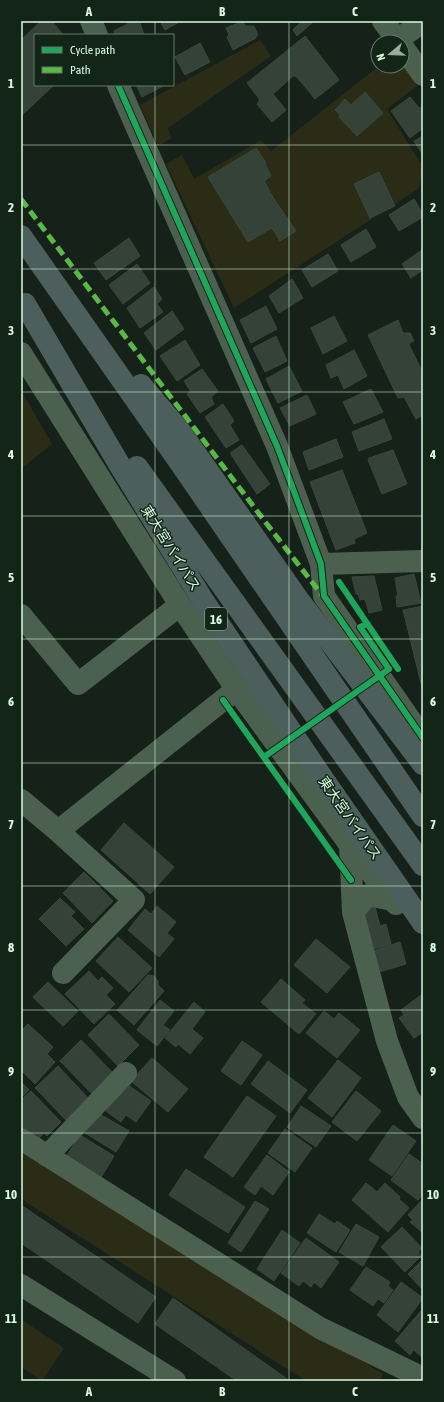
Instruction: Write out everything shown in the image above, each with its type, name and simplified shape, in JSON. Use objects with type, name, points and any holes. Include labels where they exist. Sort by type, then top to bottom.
[{"type":"highway","points":[[21,236],[181,464],[423,816]]},
{"type":"highway","points":[[56,285],[179,430],[300,602],[423,764]]},
{"type":"highway","name":"東大宮バイパス","points":[[23,301],[160,500],[423,865]]},
{"type":"highway","name":"東大宮バイパス","points":[[23,301],[119,464],[204,602],[323,779],[423,923]]},
{"type":"street","points":[[91,21],[97,34]]},
{"type":"street","points":[[383,21],[392,34]]},
{"type":"street","points":[[409,34],[423,22]]},
{"type":"street","points":[[410,58],[423,75]]},
{"type":"street","points":[[118,86],[277,446],[321,564],[324,596],[423,738]]},
{"type":"street","points":[[21,353],[180,605],[237,690],[392,900],[423,930]]},
{"type":"street","points":[[321,564],[423,561]]},
{"type":"street","points":[[21,615],[78,684],[180,605]]},
{"type":"street","points":[[58,831],[237,690]]},
{"type":"street","points":[[21,800],[58,831],[134,900],[63,973]]},
{"type":"street","points":[[350,845],[353,912],[387,1041],[408,1097],[423,1118]]},
{"type":"street","points":[[353,912],[368,895],[392,900]]},
{"type":"street","points":[[47,1156],[126,1073]]},
{"type":"street","points":[[21,1139],[320,1328],[423,1378]]},
{"type":"street","points":[[21,1285],[175,1381]]},
{"type":"green space","points":[[260,40],[271,56],[168,128],[172,138],[158,146],[140,105]]},
{"type":"green space","points":[[370,73],[410,74],[417,86],[387,109],[423,167],[423,177],[418,189],[234,308],[166,164],[182,155],[194,179],[261,140],[271,151]]},
{"type":"green space","points":[[21,390],[52,444],[21,469]]},
{"type":"green space","points":[[21,1150],[383,1374],[380,1381],[306,1381],[21,1199]]},
{"type":"green space","points":[[21,1319],[64,1348],[42,1381],[21,1367]]},
{"type":"building","points":[[41,21],[52,21],[62,34],[34,34],[34,86],[53,86],[21,116],[21,40]]},
{"type":"building","points":[[133,21],[136,21],[138,24],[140,23],[144,34],[115,34],[114,31]]},
{"type":"building","points":[[160,21],[181,21],[165,30]]},
{"type":"building","points":[[243,21],[245,26],[254,26],[258,35],[256,38],[233,50],[227,37],[229,35],[226,28]]},
{"type":"building","points":[[302,21],[314,21],[297,36],[293,30]]},
{"type":"building","points":[[305,36],[339,80],[315,99],[296,76],[293,76],[273,94],[286,110],[272,122],[257,104],[260,100],[247,83]]},
{"type":"building","points":[[200,43],[210,62],[185,75],[175,57]]},
{"type":"building","points":[[136,86],[163,86],[142,97]]},
{"type":"building","points":[[365,92],[383,113],[357,136],[339,117],[340,115],[335,110],[345,99],[351,105]]},
{"type":"building","points":[[410,97],[419,108],[423,106],[423,128],[410,138],[391,111]]},
{"type":"building","points":[[423,136],[423,155],[414,141]]},
{"type":"building","points":[[256,148],[266,163],[265,164],[271,176],[264,181],[274,199],[296,231],[280,241],[272,228],[248,242],[208,177]]},
{"type":"building","points":[[379,172],[395,206],[370,218],[354,184]]},
{"type":"building","points":[[414,199],[423,214],[423,217],[399,231],[389,215]]},
{"type":"building","points":[[366,229],[376,247],[351,262],[341,245]]},
{"type":"building","points":[[129,238],[140,256],[106,280],[94,263]]},
{"type":"building","points":[[422,250],[423,270],[411,278],[402,264]]},
{"type":"building","points":[[328,254],[338,271],[312,287],[302,270]]},
{"type":"building","points":[[137,264],[150,283],[123,304],[109,285]]},
{"type":"building","points":[[292,279],[303,298],[279,313],[269,296]]},
{"type":"building","points":[[154,287],[162,299],[157,304],[163,312],[140,328],[127,308]]},
{"type":"building","points":[[266,306],[277,329],[251,343],[240,320]]},
{"type":"building","points":[[172,311],[184,329],[156,350],[144,333]]},
{"type":"building","points":[[334,316],[347,341],[323,354],[311,328]]},
{"type":"building","points":[[398,320],[403,333],[410,333],[414,341],[409,345],[423,373],[423,415],[416,419],[404,397],[398,398],[368,335]]},
{"type":"building","points":[[276,336],[287,361],[265,372],[253,348]]},
{"type":"building","points":[[185,340],[200,365],[177,381],[160,356]]},
{"type":"building","points":[[354,350],[367,376],[344,389],[338,375],[331,378],[326,365]]},
{"type":"building","points":[[289,366],[302,391],[278,403],[266,379]]},
{"type":"building","points":[[202,369],[218,391],[211,397],[214,404],[200,413],[187,394],[191,392],[184,381]]},
{"type":"building","points":[[371,389],[383,412],[354,424],[343,402]]},
{"type":"building","points":[[307,395],[316,414],[290,426],[280,408]]},
{"type":"building","points":[[223,404],[234,421],[230,425],[239,440],[226,448],[205,417]]},
{"type":"building","points":[[384,419],[392,439],[359,451],[352,432]]},
{"type":"building","points":[[336,439],[343,457],[309,470],[303,452]]},
{"type":"building","points":[[242,445],[270,484],[257,494],[230,453]]},
{"type":"building","points":[[393,450],[407,484],[382,494],[368,460],[369,458]]},
{"type":"building","points":[[342,470],[367,533],[354,539],[355,543],[336,550],[310,482]]},
{"type":"building","points":[[414,574],[421,603],[397,607],[396,596],[398,596],[395,578]]},
{"type":"building","points":[[374,576],[382,610],[369,613],[365,599],[360,600],[358,594],[356,594],[352,577]]},
{"type":"building","points":[[423,606],[423,691],[403,610]]},
{"type":"building","points":[[124,823],[174,867],[150,894],[101,850]]},
{"type":"building","points":[[84,872],[113,901],[92,923],[63,893]]},
{"type":"building","points":[[60,898],[75,912],[71,916],[84,929],[66,946],[39,919]]},
{"type":"building","points":[[157,906],[176,922],[167,933],[174,939],[159,957],[128,930],[145,909],[151,914]]},
{"type":"building","points":[[375,907],[380,926],[386,924],[391,944],[370,950],[360,911]]},
{"type":"building","points":[[118,937],[152,968],[129,992],[96,961]]},
{"type":"building","points":[[316,939],[350,967],[327,993],[294,965]]},
{"type":"building","points":[[400,942],[406,964],[376,973],[370,952]]},
{"type":"building","points":[[89,971],[98,981],[102,977],[113,988],[106,995],[115,1004],[94,1024],[65,994]]},
{"type":"building","points":[[148,975],[154,976],[158,981],[158,985],[164,991],[134,1025],[117,1010]]},
{"type":"building","points":[[281,979],[305,1000],[302,1003],[316,1014],[299,1034],[261,1002]]},
{"type":"building","points":[[48,982],[78,1011],[63,1026],[33,997]]},
{"type":"building","points":[[421,995],[423,997],[423,1032],[414,1038],[399,1018],[404,1015],[401,1010]]},
{"type":"building","points":[[160,1000],[174,1011],[163,1025],[170,1030],[157,1046],[137,1030]]},
{"type":"building","points":[[194,1002],[205,1012],[192,1029],[203,1038],[190,1054],[178,1044],[176,1047],[165,1038]]},
{"type":"building","points":[[324,1011],[334,1019],[339,1013],[360,1030],[337,1058],[306,1033]]},
{"type":"building","points":[[109,1014],[139,1045],[118,1066],[88,1035]]},
{"type":"building","points":[[28,1024],[53,1047],[47,1054],[55,1062],[35,1084],[21,1070],[21,1031]]},
{"type":"building","points":[[81,1040],[113,1073],[92,1094],[60,1061]]},
{"type":"building","points":[[242,1041],[262,1055],[241,1085],[221,1071]]},
{"type":"building","points":[[152,1058],[188,1089],[168,1112],[131,1081]]},
{"type":"building","points":[[338,1060],[361,1078],[332,1117],[308,1098]]},
{"type":"building","points":[[268,1061],[307,1090],[290,1113],[251,1084]]},
{"type":"building","points":[[58,1066],[89,1099],[66,1120],[35,1088]]},
{"type":"building","points":[[21,1082],[29,1090],[21,1098]]},
{"type":"building","points":[[125,1083],[151,1101],[136,1122],[126,1115],[121,1122],[106,1111]]},
{"type":"building","points":[[31,1091],[61,1122],[47,1136],[44,1133],[39,1138],[36,1134],[32,1138],[21,1127],[21,1100]]},
{"type":"building","points":[[356,1091],[381,1111],[357,1141],[332,1122]]},
{"type":"building","points":[[247,1096],[276,1116],[233,1177],[204,1157]]},
{"type":"building","points":[[301,1106],[331,1126],[316,1147],[287,1127]]},
{"type":"building","points":[[98,1113],[129,1131],[116,1152],[85,1133]]},
{"type":"building","points":[[393,1125],[416,1141],[392,1176],[369,1160]]},
{"type":"building","points":[[285,1129],[312,1148],[295,1172],[268,1153]]},
{"type":"building","points":[[80,1135],[114,1156],[100,1179],[66,1157]]},
{"type":"building","points":[[409,1154],[423,1164],[423,1194],[418,1200],[391,1180]]},
{"type":"building","points":[[267,1155],[289,1172],[273,1195],[261,1186],[255,1195],[244,1187]]},
{"type":"building","points":[[186,1169],[245,1207],[228,1233],[169,1195]]},
{"type":"building","points":[[366,1183],[377,1192],[385,1183],[409,1208],[388,1232],[352,1200]]},
{"type":"building","points":[[423,1199],[423,1233],[410,1222],[413,1220],[408,1215]]},
{"type":"building","points":[[255,1201],[269,1209],[241,1252],[228,1243]]},
{"type":"building","points":[[21,1205],[156,1297],[138,1323],[21,1243]]},
{"type":"building","points":[[319,1214],[335,1224],[337,1221],[350,1230],[336,1252],[307,1233]]},
{"type":"building","points":[[356,1224],[379,1237],[363,1266],[339,1252]]},
{"type":"building","points":[[402,1227],[422,1248],[418,1252],[421,1256],[405,1272],[381,1247]]},
{"type":"building","points":[[282,1230],[300,1243],[274,1281],[257,1269]]},
{"type":"building","points":[[306,1238],[339,1262],[321,1288],[314,1282],[311,1287],[303,1281],[299,1286],[281,1273]]},
{"type":"building","points":[[423,1259],[423,1290],[408,1274]]},
{"type":"building","points":[[366,1267],[390,1282],[388,1286],[393,1290],[384,1303],[378,1299],[373,1306],[350,1290]]},
{"type":"building","points":[[401,1282],[423,1298],[398,1332],[377,1315]]},
{"type":"building","points":[[173,1298],[290,1381],[237,1381],[155,1324]]},
{"type":"building","points":[[421,1311],[423,1313],[423,1358],[414,1350],[410,1355],[395,1341]]},
{"type":"marked path","points":[[21,199],[322,595]]},
{"type":"cycle path","points":[[118,86],[277,446],[321,564],[324,596],[423,738]]},
{"type":"cycle path","points":[[339,582],[398,669]]},
{"type":"cycle path","points":[[264,757],[389,669],[360,627],[367,624]]},
{"type":"cycle path","points":[[223,700],[351,880]]}]
